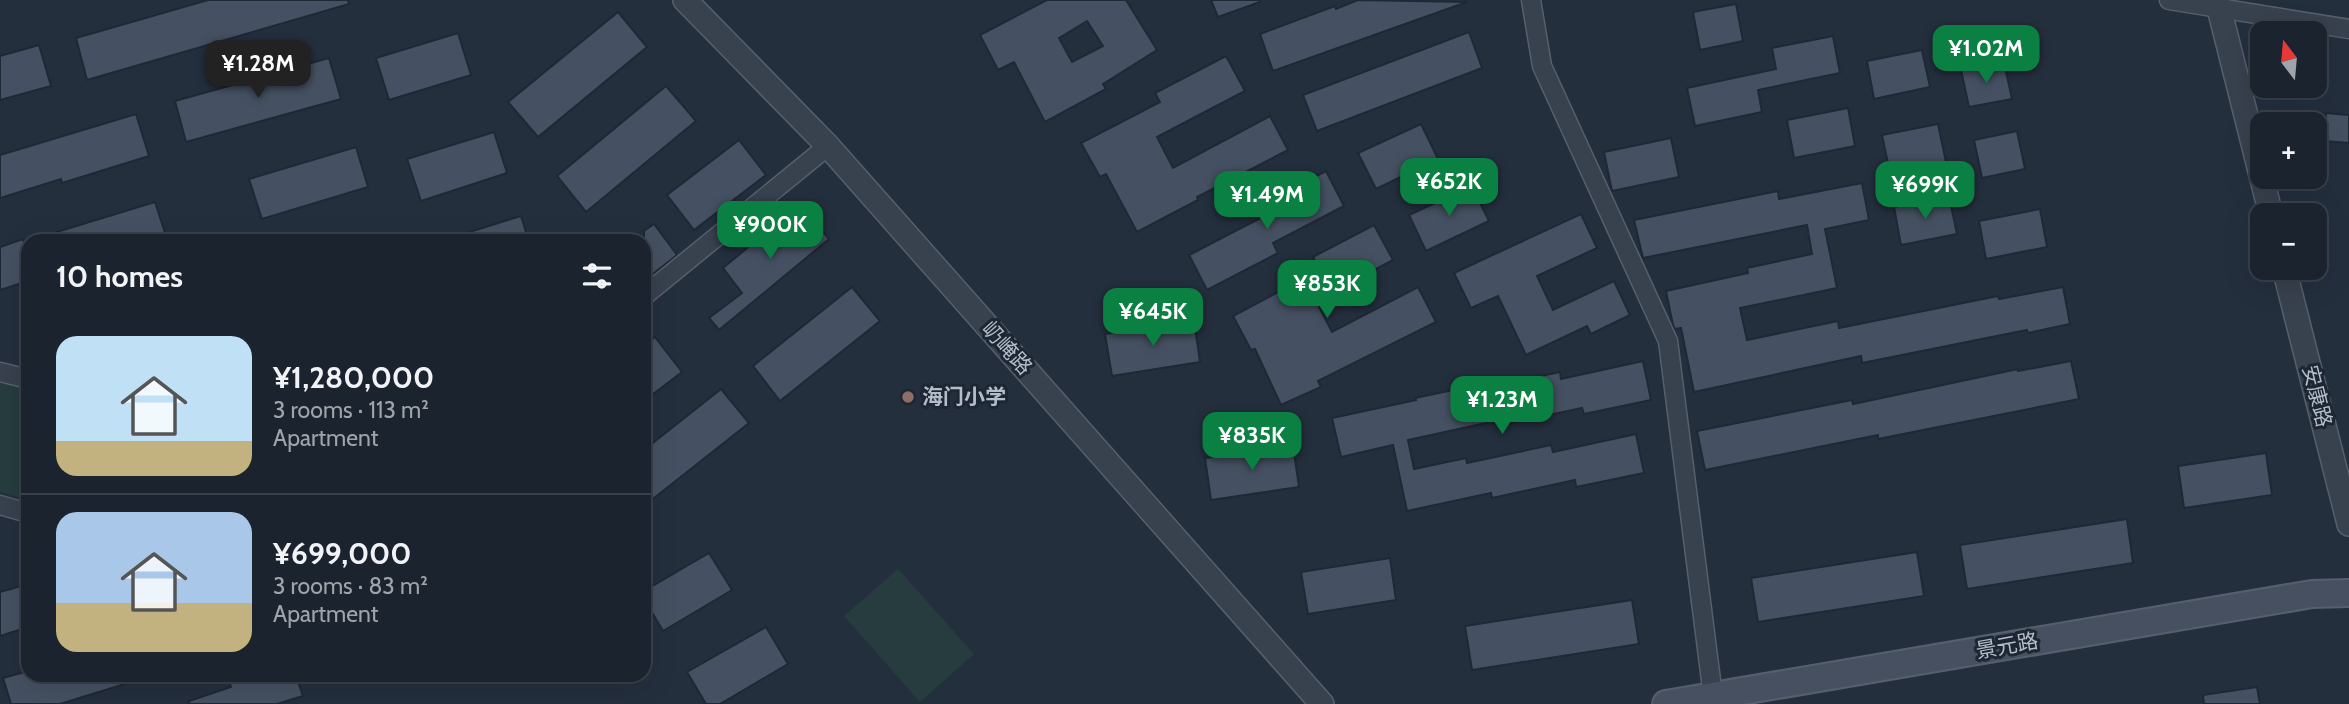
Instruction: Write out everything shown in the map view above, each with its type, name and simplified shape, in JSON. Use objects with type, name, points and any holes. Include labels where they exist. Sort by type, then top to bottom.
[{"type":"main road","name":"景元路","points":[[1666,704],[1714,700],[2312,594],[2349,593]]},
{"type":"street","name":"屷崦路","points":[[685,0],[828,146],[1322,704]]},
{"type":"street","points":[[1531,0],[1542,66],[1668,341],[1714,700]]},
{"type":"street","points":[[2169,0],[2218,5],[2349,29]]},
{"type":"street","points":[[2218,5],[2268,203]]},
{"type":"street","points":[[651,290],[828,146]]},
{"type":"street","name":"安康路","points":[[2287,280],[2349,524]]},
{"type":"street","points":[[0,372],[21,377]]},
{"type":"street","points":[[0,505],[21,511]]},
{"type":"green space","points":[[0,379],[21,385],[21,498],[0,492]]},
{"type":"green space","points":[[898,569],[974,654],[920,702],[844,616]]},
{"type":"building","points":[[208,0],[348,0],[349,4],[87,80],[76,38]]},
{"type":"building","points":[[1047,0],[1126,0],[1157,50],[1103,84],[1106,89],[1045,122],[1014,62],[998,70],[980,35]],"holes":[[[1087,21],[1103,46],[1072,62],[1059,38]]]},
{"type":"building","points":[[1211,0],[1260,0],[1260,2],[1218,17]]},
{"type":"building","points":[[1358,0],[1467,2],[1273,71],[1260,34]]},
{"type":"building","points":[[1736,4],[1743,41],[1700,50],[1693,12]]},
{"type":"building","points":[[618,12],[647,47],[538,137],[508,102]]},
{"type":"building","points":[[1469,32],[1482,68],[1317,131],[1303,95]]},
{"type":"building","points":[[458,33],[471,75],[389,100],[376,58]]},
{"type":"building","points":[[1833,36],[1840,73],[1758,90],[1762,112],[1695,126],[1687,88],[1776,69],[1772,48]]},
{"type":"building","points":[[39,45],[51,86],[0,100],[0,56]]},
{"type":"building","points":[[1922,50],[1930,87],[1874,99],[1867,61]]},
{"type":"building","points":[[1226,56],[1245,91],[1157,137],[1173,168],[1270,116],[1288,150],[1197,197],[1198,200],[1137,232],[1106,174],[1100,177],[1081,143],[1160,102],[1155,93]]},
{"type":"building","points":[[329,58],[341,99],[186,142],[175,101]]},
{"type":"building","points":[[2004,62],[2012,99],[1969,107],[1961,70]]},
{"type":"building","points":[[666,86],[696,121],[586,212],[557,176]]},
{"type":"building","points":[[1848,108],[1855,146],[1794,158],[1787,120]]},
{"type":"building","points":[[2327,113],[2349,115],[2349,143],[2327,141]]},
{"type":"building","points":[[136,114],[149,156],[62,183],[61,179],[0,198],[0,155]]},
{"type":"building","points":[[1421,124],[1438,159],[1376,189],[1358,153]]},
{"type":"building","points":[[1938,124],[1946,162],[1890,173],[1882,135]]},
{"type":"building","points":[[2017,131],[2025,169],[1982,178],[1974,140]]},
{"type":"building","points":[[494,132],[507,173],[421,201],[407,159]]},
{"type":"building","points":[[1671,138],[1679,177],[1612,191],[1604,152]]},
{"type":"building","points":[[739,140],[766,175],[694,230],[667,195]]},
{"type":"building","points":[[356,147],[368,187],[262,219],[249,179]]},
{"type":"building","points":[[1326,171],[1344,206],[1273,243],[1278,253],[1207,290],[1189,255],[1270,213],[1264,203]]},
{"type":"building","points":[[1862,183],[1869,220],[1825,229],[1837,288],[1740,308],[1747,340],[1838,321],[1839,328],[1998,296],[1999,299],[2063,287],[2070,324],[1862,363],[1861,356],[1694,392],[1681,328],[1675,329],[1673,325],[1666,291],[1748,273],[1747,268],[1812,254],[1807,225],[1643,258],[1634,220],[1778,191],[1779,199]]},
{"type":"building","points":[[1472,186],[1489,221],[1426,251],[1409,215]]},
{"type":"building","points":[[1949,196],[1957,234],[1901,245],[1894,207]]},
{"type":"building","points":[[155,202],[165,234],[50,234]]},
{"type":"building","points":[[800,204],[829,239],[719,330],[709,318],[742,293],[723,268]]},
{"type":"building","points":[[2040,209],[2047,247],[1986,259],[1979,221]]},
{"type":"building","points":[[1581,214],[1597,248],[1537,276],[1553,310],[1614,281],[1630,315],[1591,334],[1587,326],[1526,355],[1498,296],[1471,308],[1454,273]]},
{"type":"building","points":[[521,216],[527,234],[463,234]]},
{"type":"building","points":[[654,224],[677,255],[651,275],[651,234],[644,234],[644,231]]},
{"type":"building","points":[[1374,225],[1393,260],[1316,301],[1332,332],[1418,287],[1436,322],[1318,381],[1321,387],[1281,405],[1255,349],[1251,350],[1233,316],[1320,270],[1313,257]]},
{"type":"building","points":[[21,240],[21,283],[0,290],[0,247]]},
{"type":"building","points":[[852,287],[880,321],[780,401],[753,366]]},
{"type":"building","points":[[1194,320],[1200,362],[1112,376],[1105,334]]},
{"type":"building","points":[[655,337],[682,372],[651,396],[651,340]]},
{"type":"building","points":[[1643,361],[1651,400],[1584,414],[1582,408],[1501,425],[1500,420],[1408,440],[1414,469],[1466,458],[1467,463],[1551,445],[1553,452],[1636,434],[1644,473],[1576,487],[1575,480],[1492,498],[1491,493],[1407,511],[1393,445],[1341,457],[1332,418],[1453,390],[1455,394],[1560,372],[1561,379]]},
{"type":"building","points":[[2071,361],[2079,399],[1878,439],[1878,435],[1705,470],[1697,431],[1852,400],[1853,404],[2018,369]]},
{"type":"building","points":[[721,389],[749,423],[651,500],[651,444]]},
{"type":"building","points":[[1293,445],[1299,487],[1211,500],[1205,458]]},
{"type":"building","points":[[2266,453],[2272,495],[2184,508],[2178,466]]},
{"type":"building","points":[[2127,519],[2133,563],[1967,589],[1960,545]]},
{"type":"building","points":[[1917,552],[1924,596],[1758,622],[1751,578]]},
{"type":"building","points":[[709,553],[732,590],[663,631],[651,611],[651,587]]},
{"type":"building","points":[[1390,558],[1396,600],[1308,614],[1301,572]]},
{"type":"building","points":[[21,586],[21,629],[0,636],[0,592]]},
{"type":"building","points":[[1632,600],[1639,644],[1472,670],[1465,626]]},
{"type":"building","points":[[766,627],[788,664],[720,704],[706,704],[687,672]]},
{"type":"building","points":[[21,673],[21,682],[131,682],[60,704],[11,704],[3,678]]},
{"type":"building","points":[[229,682],[298,682],[303,696],[277,704],[189,704],[189,701],[231,687]]},
{"type":"building","points":[[2257,687],[2260,704],[2204,704],[2203,695]]},
{"type":"place","name":"海门小学","points":[[908,397]]}]
